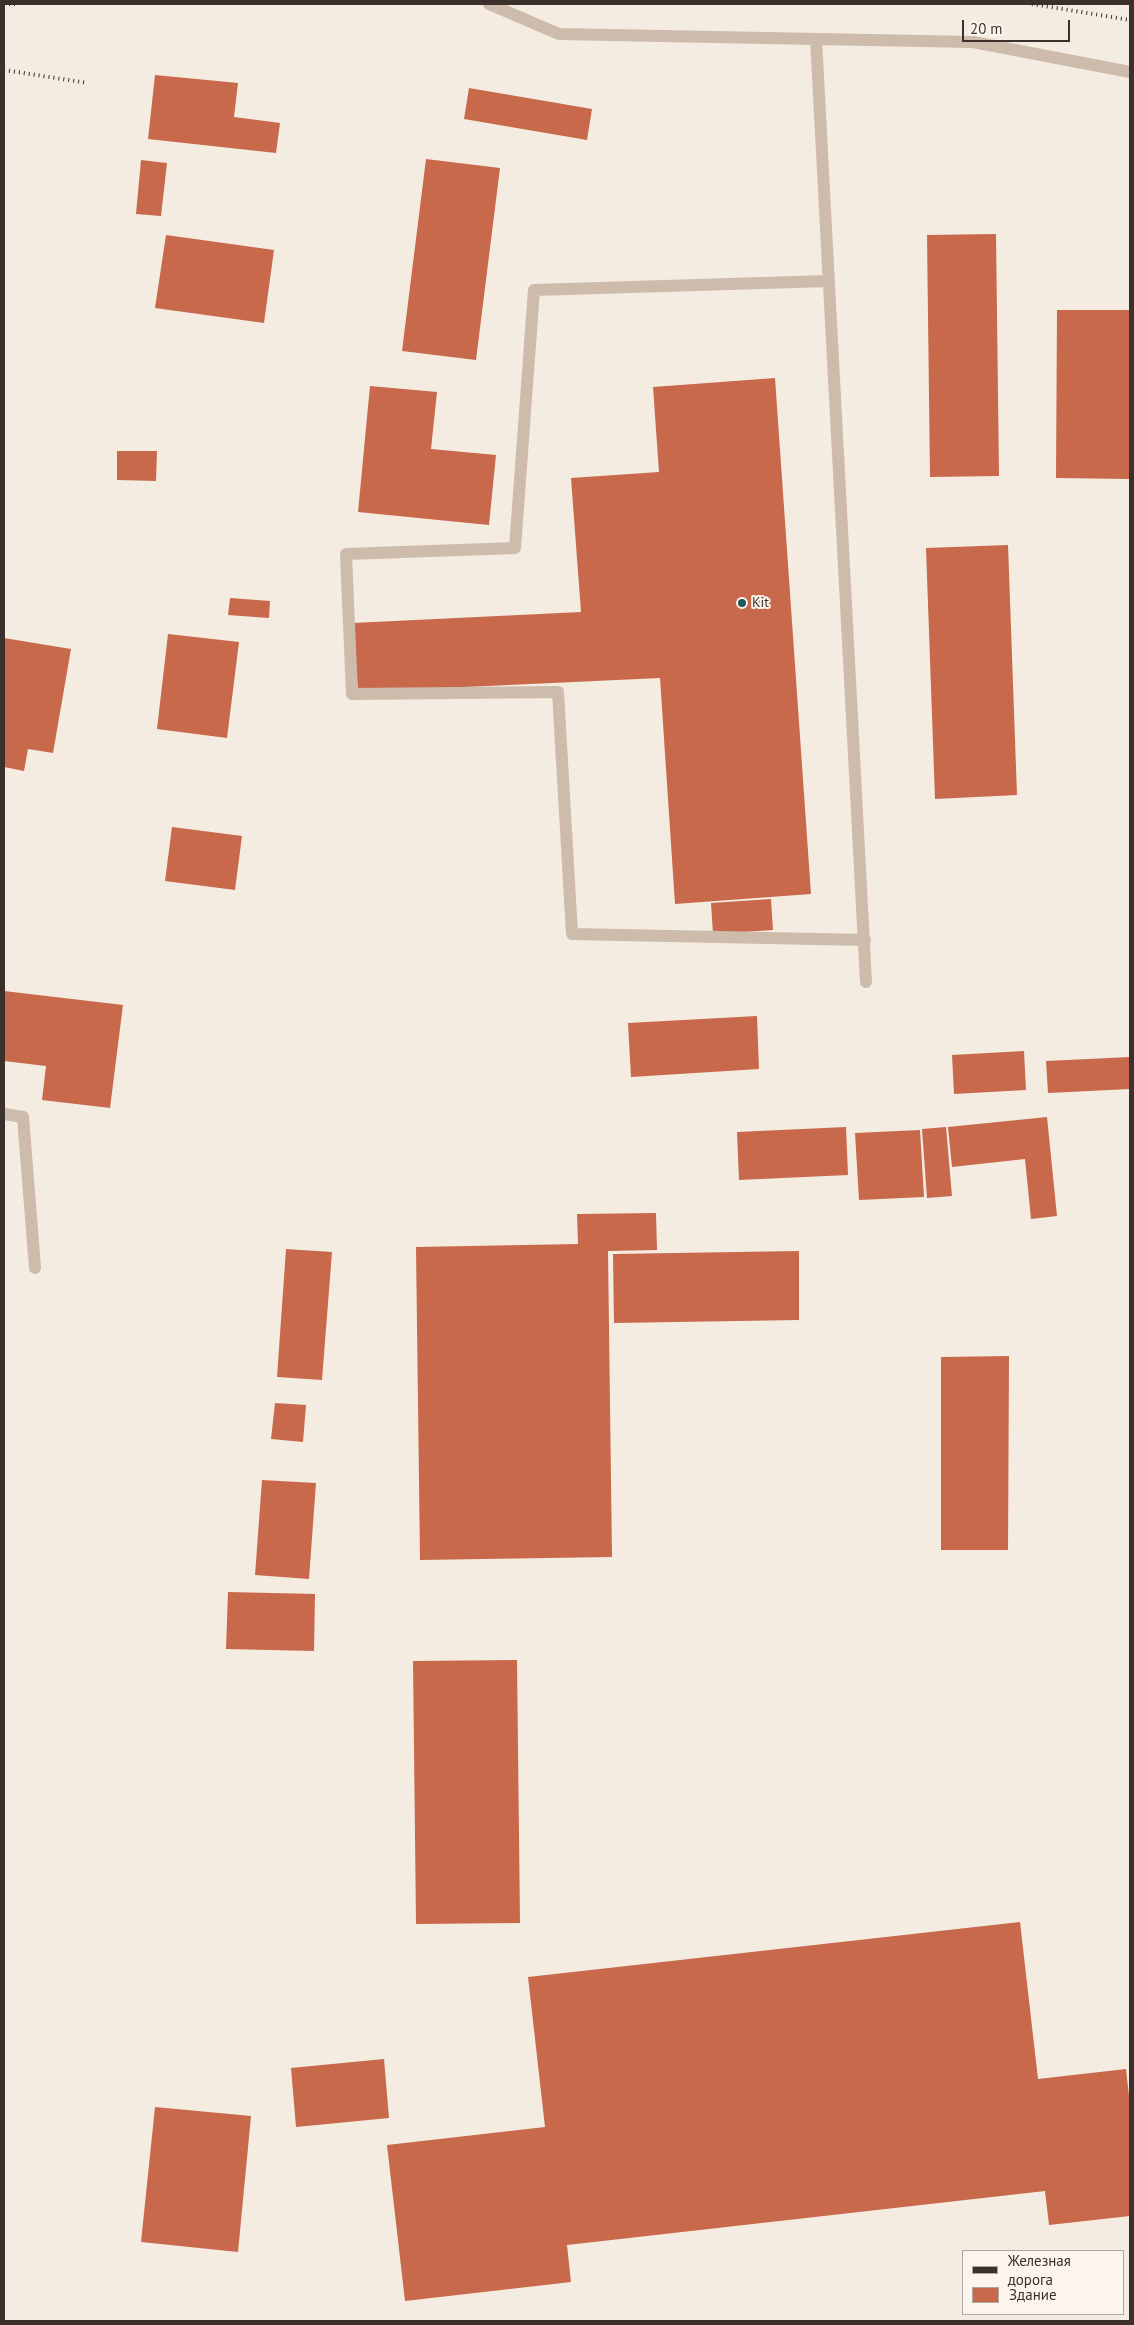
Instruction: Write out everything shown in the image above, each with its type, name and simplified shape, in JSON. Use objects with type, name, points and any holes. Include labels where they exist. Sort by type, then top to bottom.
[{"type":"lane","points":[[489,4],[558,34],[973,42],[1130,72]]},
{"type":"lane","points":[[816,39],[866,982]]},
{"type":"lane","points":[[828,281],[534,290],[515,548],[346,554],[352,694],[558,692],[572,934],[865,940]]},
{"type":"lane","points":[[4,1114],[23,1117],[35,1268]]},
{"type":"building","points":[[155,75],[238,83],[234,117],[280,123],[276,153],[148,139]]},
{"type":"building","points":[[469,88],[592,109],[587,140],[464,119]]},
{"type":"building","points":[[426,159],[500,168],[476,360],[402,351]]},
{"type":"building","points":[[141,160],[167,163],[161,216],[136,214]]},
{"type":"building","points":[[996,234],[999,476],[930,477],[927,235]]},
{"type":"building","points":[[166,235],[274,250],[264,323],[155,308]]},
{"type":"building","points":[[1057,310],[1130,310],[1130,479],[1056,478]]},
{"type":"building","points":[[775,378],[811,894],[675,904],[660,678],[358,692],[353,623],[581,612],[571,478],[659,472],[653,387]]},
{"type":"building","points":[[370,386],[437,392],[431,449],[496,455],[489,525],[358,512]]},
{"type":"building","points":[[117,451],[157,451],[156,481],[117,480]]},
{"type":"building","points":[[1008,545],[1017,795],[935,799],[926,548]]},
{"type":"building","points":[[230,598],[270,601],[269,618],[228,615]]},
{"type":"building","points":[[168,634],[239,642],[227,738],[157,729]]},
{"type":"building","points":[[4,638],[71,649],[53,753],[28,749],[24,771],[4,767]]},
{"type":"building","points":[[172,827],[242,836],[235,890],[165,881]]},
{"type":"building","points":[[771,899],[773,930],[713,934],[711,903]]},
{"type":"building","points":[[4,991],[123,1005],[110,1108],[42,1100],[46,1066],[4,1061]]},
{"type":"building","points":[[757,1016],[759,1069],[631,1077],[628,1023]]},
{"type":"building","points":[[1024,1051],[1026,1090],[954,1094],[952,1055]]},
{"type":"building","points":[[1130,1057],[1130,1089],[1048,1093],[1046,1061]]},
{"type":"building","points":[[1047,1117],[1057,1216],[1031,1219],[1025,1159],[952,1167],[948,1127]]},
{"type":"building","points":[[846,1127],[848,1175],[739,1180],[737,1132]]},
{"type":"building","points":[[946,1127],[952,1196],[927,1198],[922,1129]]},
{"type":"building","points":[[920,1130],[924,1197],[859,1200],[855,1133]]},
{"type":"building","points":[[656,1213],[657,1250],[608,1251],[612,1557],[420,1560],[416,1247],[578,1244],[577,1214]]},
{"type":"building","points":[[286,1249],[332,1252],[322,1380],[277,1377]]},
{"type":"building","points":[[799,1251],[799,1320],[614,1323],[613,1254]]},
{"type":"building","points":[[1009,1356],[1008,1550],[941,1550],[941,1357]]},
{"type":"building","points":[[275,1403],[306,1405],[303,1442],[271,1439]]},
{"type":"building","points":[[262,1480],[316,1483],[309,1579],[255,1575]]},
{"type":"building","points":[[228,1592],[315,1594],[314,1651],[226,1649]]},
{"type":"building","points":[[517,1660],[520,1923],[416,1924],[413,1661]]},
{"type":"building","points":[[1020,1922],[1038,2079],[1126,2069],[1130,2105],[1130,2216],[1049,2225],[1045,2191],[567,2245],[571,2282],[405,2301],[387,2145],[545,2127],[528,1977]]},
{"type":"building","points":[[384,2059],[389,2118],[296,2127],[291,2068]]},
{"type":"building","points":[[155,2107],[251,2116],[238,2252],[141,2242]]},
{"type":"railway","points":[[4,4],[18,4]]},
{"type":"railway","points":[[1032,4],[1130,20]]},
{"type":"railway","points":[[4,70],[88,83]]},
{"type":"place","name":"Kit","points":[[742,603]]}]
